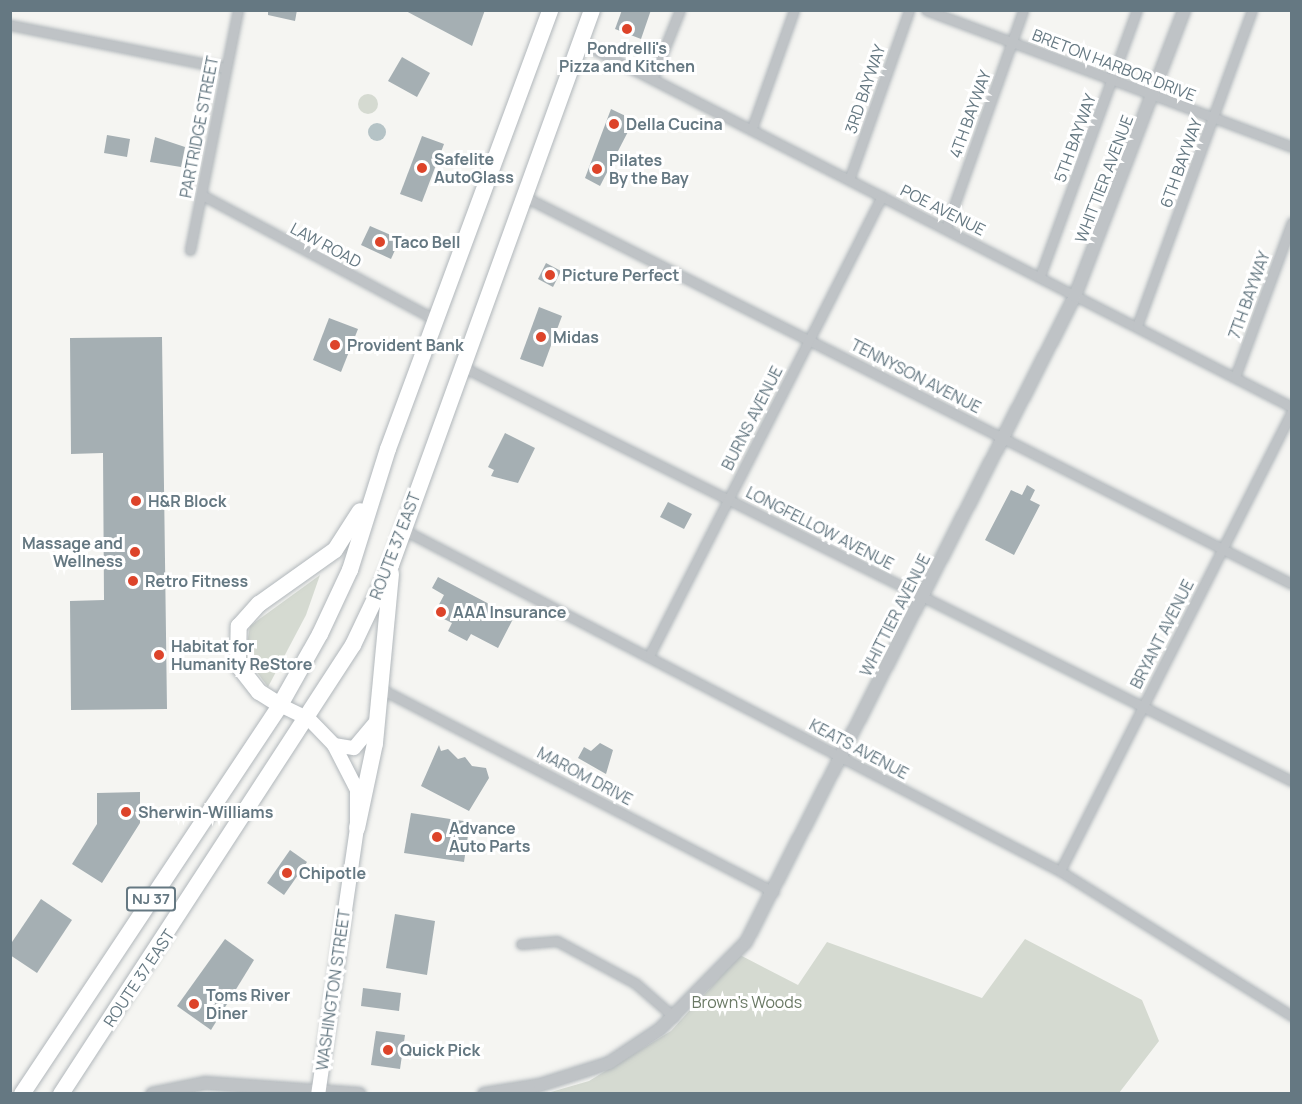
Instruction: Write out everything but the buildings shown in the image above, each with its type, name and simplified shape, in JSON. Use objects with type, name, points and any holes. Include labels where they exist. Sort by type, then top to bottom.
[{"type":"highway","name":"ROUTE 37 EAST","points":[[22,1094],[280,705],[350,570],[382,470],[550,10]]},
{"type":"highway","name":"ROUTE 37 EAST","points":[[61,1094],[309,719],[354,645],[391,565],[402,529],[592,10]]},
{"type":"highway","points":[[280,705],[259,692],[238,665],[240,626],[259,604],[335,550],[382,470]]},
{"type":"highway","points":[[357,828],[381,689],[391,565]]},
{"type":"highway","points":[[72,1094],[79,1067]]},
{"type":"main road","name":"WASHINGTON STREET","points":[[280,705],[309,719],[334,745],[357,790],[357,828],[318,1092]]},
{"type":"main road","points":[[334,745],[354,748],[375,723]]},
{"type":"street","name":"PARTRIDGE STREET","points":[[190,250],[237,10]]},
{"type":"street","points":[[653,77],[680,10]]},
{"type":"street","points":[[752,128],[794,10]]},
{"type":"street","name":"3RD BAYWAY","points":[[850,177],[909,10]]},
{"type":"street","name":"BRETON HARBOR DRIVE","points":[[926,10],[1292,147]]},
{"type":"street","name":"4TH BAYWAY","points":[[946,228],[1023,10]]},
{"type":"street","name":"5TH BAYWAY","points":[[1040,276],[1137,10]]},
{"type":"street","name":"WHITTIER AVENUE","points":[[484,1094],[513,1092],[609,1063],[674,1017],[746,942],[774,892],[1002,438],[1076,296],[1184,10]]},
{"type":"street","name":"6TH BAYWAY","points":[[1137,326],[1252,10]]},
{"type":"street","points":[[10,25],[226,69]]},
{"type":"street","name":"POE AVENUE","points":[[580,42],[850,177],[882,196],[1137,326],[1292,409]]},
{"type":"street","name":"LAW ROAD","points":[[202,195],[436,320]]},
{"type":"street","name":"BURNS AVENUE","points":[[650,654],[882,196]]},
{"type":"street","name":"TENNYSON AVENUE","points":[[525,197],[1292,584]]},
{"type":"street","name":"7TH BAYWAY","points":[[1235,377],[1292,222]]},
{"type":"street","name":"LONGFELLOW AVENUE","points":[[463,367],[1292,781]]},
{"type":"street","name":"BRYANT AVENUE","points":[[1060,871],[1292,409]]},
{"type":"street","name":"KEATS AVENUE","points":[[402,529],[650,654],[1060,871],[1292,1016]]},
{"type":"street","name":"MAROM DRIVE","points":[[381,689],[774,892]]},
{"type":"street","points":[[521,944],[557,941],[635,983],[674,1017]]},
{"type":"street","points":[[152,1094],[205,1083],[360,1094]]},
{"type":"green space","points":[[368,94],[375,97],[378,104],[375,111],[368,114],[361,111],[358,104],[361,97]]},
{"type":"green space","points":[[320,575],[306,615],[268,687],[245,656],[250,626]]},
{"type":"green space","name":"Brown's Woods","points":[[1025,939],[1142,1000],[1159,1041],[1119,1093],[544,1094],[589,1081],[671,1031],[740,955],[798,985],[827,942],[982,998]]},
{"type":"shaded area","points":[[377,123],[383,126],[386,132],[383,138],[377,141],[371,138],[368,132],[371,126]]},
{"type":"place","name":"Pondrelli's Pizza and Kitchen","points":[[627,29]]},
{"type":"place","name":"Della Cucina","points":[[614,124]]},
{"type":"place","name":"Safelite AutoGlass","points":[[422,168]]},
{"type":"place","name":"Pilates By the Bay","points":[[597,169]]},
{"type":"place","name":"Taco Bell","points":[[380,242]]},
{"type":"place","name":"Picture Perfect","points":[[550,275]]},
{"type":"place","name":"Midas","points":[[541,337]]},
{"type":"place","name":"Provident Bank","points":[[335,345]]},
{"type":"place","name":"H&R Block","points":[[136,501]]},
{"type":"place","name":"Massage and Wellness","points":[[135,552]]},
{"type":"place","name":"Retro Fitness","points":[[133,581]]},
{"type":"place","name":"AAA Insurance","points":[[441,612]]},
{"type":"place","name":"Habitat for Humanity ReStore","points":[[159,655]]},
{"type":"place","name":"Sherwin-Williams","points":[[126,812]]},
{"type":"place","name":"Advance Auto Parts","points":[[437,837]]},
{"type":"place","name":"Chipotle","points":[[287,873]]},
{"type":"place","name":"Toms River Diner","points":[[194,1004]]},
{"type":"place","name":"Quick Pick","points":[[388,1050]]}]
